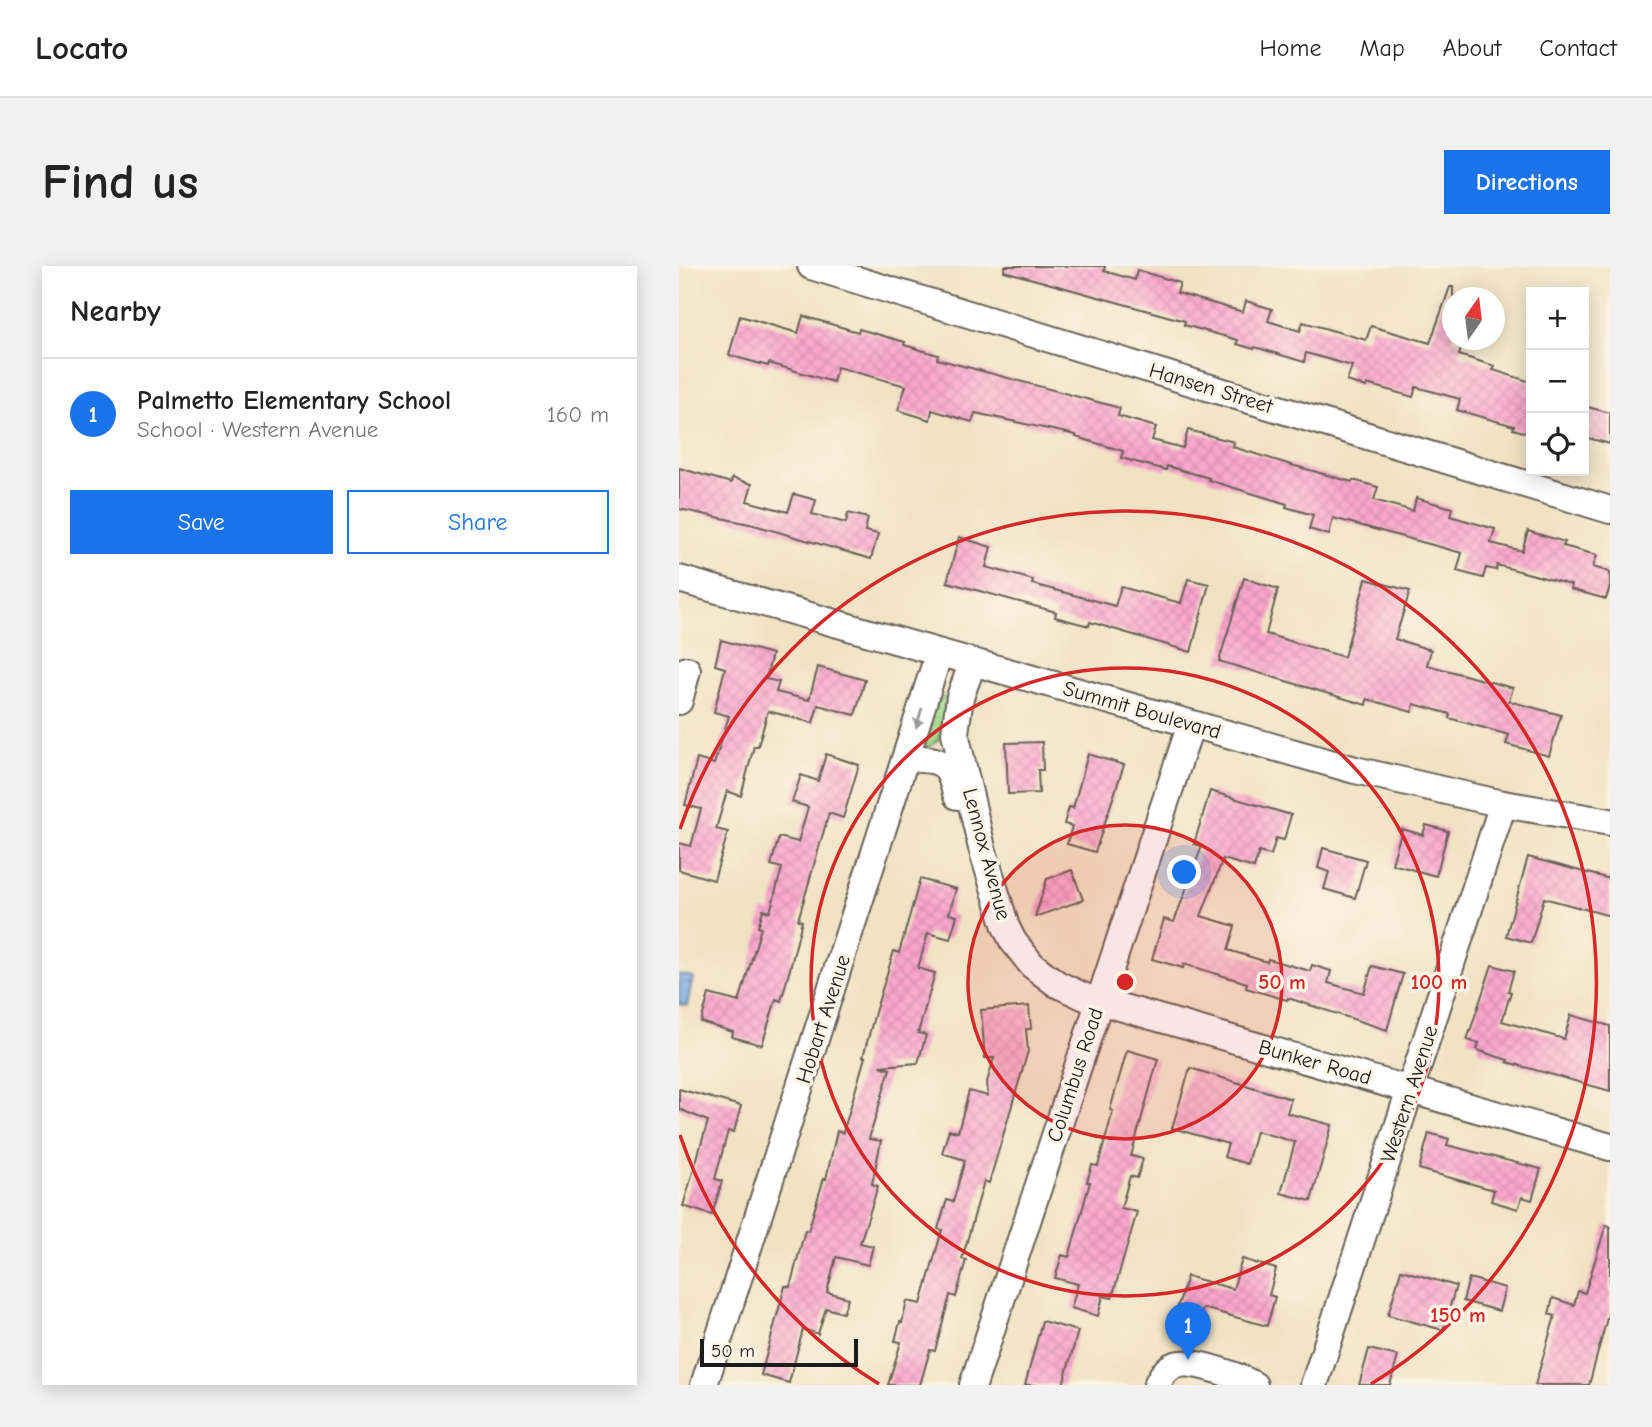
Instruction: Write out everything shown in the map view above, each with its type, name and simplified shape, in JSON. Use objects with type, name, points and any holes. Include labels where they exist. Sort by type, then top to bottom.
[{"type":"street","name":"Hansen Street","points":[[811,266],[1610,510]]},
{"type":"street","name":"Summit Boulevard","points":[[679,579],[1355,770],[1503,804],[1610,822]]},
{"type":"street","name":"Hobart Avenue","points":[[704,1385],[939,653]]},
{"type":"street","name":"Lennox Avenue","points":[[973,662],[958,706],[955,733],[982,848],[1006,927],[1013,941],[1032,965],[1057,984],[1085,997],[1100,1000]]},
{"type":"street","points":[[679,701],[687,670]]},
{"type":"street","name":"Columbus Road","points":[[973,1385],[1191,724]]},
{"type":"street","points":[[896,793],[920,759],[949,745],[955,733]]},
{"type":"street","points":[[920,759],[938,761],[948,768],[962,813],[982,848]]},
{"type":"street","name":"Western Avenue","points":[[1314,1385],[1503,804]]},
{"type":"street","name":"Bunker Road","points":[[1100,1000],[1610,1147]]},
{"type":"street","points":[[1157,1385],[1166,1371],[1175,1365],[1189,1364],[1203,1366],[1254,1385]]},
{"type":"green space","points":[[933,695],[953,700],[947,723],[940,736],[936,742],[922,750]]},
{"type":"water","points":[[679,974],[693,977],[687,1006],[679,1004]]},
{"type":"building","points":[[1005,266],[1105,266],[1104,271],[1135,280],[1137,270],[1180,283],[1177,293],[1243,312],[1246,301],[1272,309],[1268,321],[1300,331],[1303,322],[1366,340],[1371,326],[1430,343],[1442,309],[1442,350],[1461,350],[1459,355],[1495,366],[1493,370],[1526,380],[1526,433],[1513,429],[1514,426],[1457,410],[1460,399],[1416,387],[1413,397],[1367,384],[1366,387],[1347,381],[1352,366],[1306,353],[1304,362],[1255,347],[1254,349],[1237,344],[1238,340],[1184,325],[1185,321],[1004,271]]},
{"type":"building","points":[[740,316],[798,333],[803,316],[905,342],[904,345],[938,355],[937,359],[1120,408],[1118,416],[1156,427],[1152,440],[1183,448],[1188,430],[1234,442],[1233,447],[1288,464],[1378,487],[1374,500],[1413,511],[1416,498],[1452,508],[1450,516],[1495,529],[1491,543],[1522,551],[1528,531],[1565,542],[1563,546],[1597,555],[1593,567],[1610,572],[1606,599],[1570,589],[1571,585],[1497,565],[1496,570],[1486,568],[1483,578],[1457,571],[1462,553],[1333,518],[1329,535],[1309,529],[1313,515],[1286,507],[1287,504],[1167,466],[1166,470],[1121,458],[1123,451],[1076,435],[975,413],[972,422],[932,410],[930,420],[898,410],[906,386],[837,367],[833,382],[769,363],[768,366],[729,355]]},
{"type":"building","points":[[1589,407],[1610,413],[1610,444],[1589,438]]},
{"type":"building","points":[[679,468],[731,483],[732,478],[752,484],[747,501],[788,512],[794,494],[816,500],[812,514],[846,523],[848,513],[868,518],[865,531],[878,534],[871,559],[754,525],[679,509]]},
{"type":"building","points":[[959,537],[991,547],[986,567],[1033,580],[1032,584],[1115,606],[1121,587],[1181,603],[1188,579],[1209,584],[1191,652],[1090,622],[1089,626],[1055,617],[1056,612],[947,582]]},
{"type":"building","points":[[1244,578],[1278,589],[1266,634],[1344,657],[1366,579],[1410,591],[1395,639],[1431,650],[1427,665],[1513,688],[1509,701],[1561,715],[1549,756],[1506,744],[1509,735],[1449,718],[1450,714],[1414,704],[1412,712],[1367,699],[1366,705],[1219,661]]},
{"type":"building","points":[[721,640],[772,654],[766,679],[779,682],[776,692],[809,700],[818,667],[865,680],[855,715],[818,705],[813,723],[768,711],[758,746],[754,746],[741,796],[727,791],[716,829],[728,832],[714,880],[679,870],[679,843],[691,846],[701,809],[685,805],[697,759],[714,764],[729,716],[714,712],[725,668],[715,665]]},
{"type":"building","points":[[1042,742],[1043,770],[1038,770],[1039,793],[1008,794],[1006,743]]},
{"type":"building","points":[[826,754],[859,765],[843,818],[829,813],[798,920],[802,921],[781,1001],[776,999],[762,1045],[732,1037],[733,1032],[701,1022],[709,994],[739,1002],[761,928],[758,927],[763,910],[770,912],[782,868],[771,865],[779,837],[798,842],[808,807],[792,802],[801,775],[818,781]]},
{"type":"building","points":[[1088,754],[1124,765],[1095,852],[1067,844],[1072,826],[1064,824],[1069,807],[1073,808]]},
{"type":"building","points":[[1210,791],[1291,815],[1284,840],[1276,838],[1271,855],[1259,852],[1254,868],[1223,859],[1201,916],[1235,926],[1228,950],[1310,971],[1312,965],[1331,971],[1328,983],[1364,993],[1372,966],[1403,974],[1387,1030],[1288,998],[1287,1000],[1246,988],[1247,983],[1184,964],[1183,968],[1152,959],[1164,919],[1174,922],[1202,846],[1194,844]]},
{"type":"building","points":[[1426,825],[1448,831],[1436,876],[1392,864],[1402,829],[1423,835]]},
{"type":"building","points":[[1323,848],[1366,860],[1355,898],[1324,889],[1329,872],[1318,868]]},
{"type":"building","points":[[1528,857],[1610,879],[1610,916],[1544,898],[1531,943],[1506,936]]},
{"type":"building","points":[[1072,870],[1083,900],[1035,917],[1047,879]]},
{"type":"building","points":[[920,879],[956,889],[949,914],[957,916],[950,939],[928,933],[918,968],[935,973],[918,1033],[926,1035],[918,1063],[880,1066],[890,1069],[869,1139],[881,1141],[872,1184],[878,1186],[860,1243],[873,1246],[868,1265],[836,1257],[827,1292],[848,1298],[843,1313],[826,1308],[818,1334],[803,1329],[789,1383],[761,1375],[785,1286],[790,1287],[805,1230],[808,1231],[824,1178],[826,1179],[837,1131],[843,1133],[876,1009],[894,951],[899,953]]},
{"type":"building","points":[[1492,965],[1514,971],[1502,1021],[1564,1039],[1571,1015],[1610,1026],[1610,1091],[1507,1062],[1508,1060],[1477,1050],[1479,1043],[1467,1040]]},
{"type":"building","points":[[1029,1006],[1031,1029],[1026,1029],[1028,1051],[989,1183],[984,1181],[962,1259],[966,1260],[956,1297],[950,1295],[935,1351],[930,1350],[920,1385],[888,1385],[901,1342],[895,1341],[907,1301],[921,1304],[942,1230],[938,1229],[947,1200],[953,1202],[965,1160],[942,1153],[949,1130],[958,1132],[969,1091],[988,1096],[987,1082],[994,1058],[985,1058],[981,1010]]},
{"type":"building","points":[[1127,1050],[1158,1059],[1131,1156],[1143,1159],[1137,1178],[1130,1176],[1121,1208],[1137,1212],[1112,1298],[1103,1296],[1098,1316],[1071,1308],[1078,1284],[1055,1278],[1062,1255],[1069,1257],[1090,1182],[1087,1182],[1092,1165],[1098,1166]]},
{"type":"building","points":[[1190,1068],[1291,1099],[1287,1113],[1332,1125],[1311,1201],[1281,1193],[1295,1142],[1256,1131],[1247,1164],[1224,1157],[1228,1144],[1172,1128]]},
{"type":"building","points":[[679,1089],[741,1106],[734,1132],[728,1131],[715,1179],[722,1181],[712,1215],[683,1206],[708,1121],[679,1109]]},
{"type":"building","points":[[1429,1133],[1449,1139],[1447,1145],[1541,1169],[1532,1200],[1522,1197],[1518,1209],[1491,1201],[1494,1190],[1419,1169]]},
{"type":"building","points":[[1606,1225],[1610,1226],[1610,1307],[1589,1385],[1535,1385],[1555,1316],[1549,1314],[1553,1298],[1574,1305],[1578,1291],[1585,1293]]},
{"type":"building","points":[[1242,1259],[1276,1269],[1269,1295],[1275,1297],[1267,1326],[1203,1308],[1201,1315],[1177,1309],[1187,1276],[1233,1289]]},
{"type":"building","points":[[1401,1270],[1456,1286],[1443,1330],[1388,1315]]},
{"type":"building","points":[[1469,1278],[1505,1288],[1499,1311],[1463,1301]]},
{"type":"building","points":[[1042,1321],[1078,1331],[1063,1385],[1025,1385]]},
{"type":"building","points":[[1369,1349],[1398,1356],[1390,1385],[1359,1385]]},
{"type":"place","name":"Palmetto Elementary School","points":[[1188,1360]]}]
